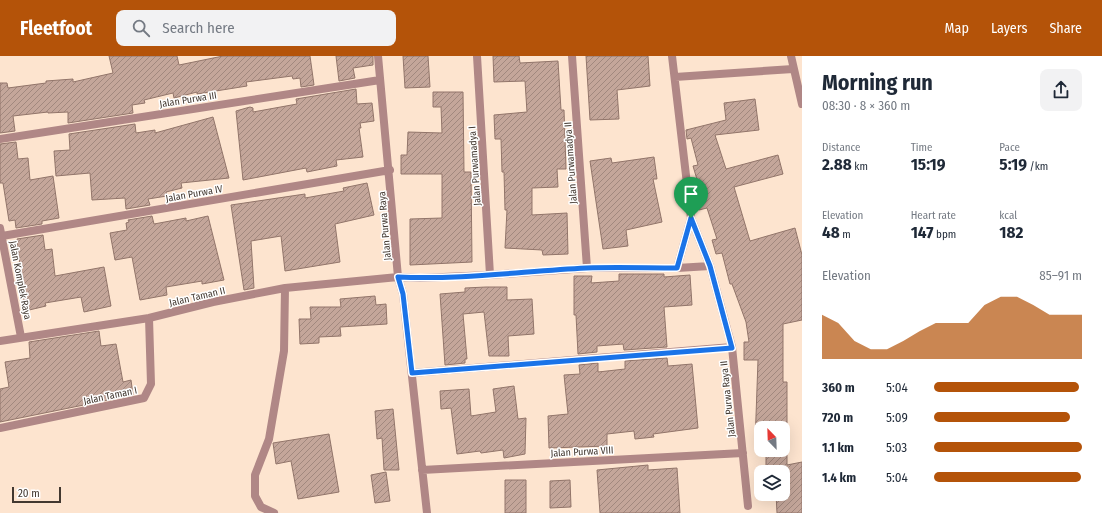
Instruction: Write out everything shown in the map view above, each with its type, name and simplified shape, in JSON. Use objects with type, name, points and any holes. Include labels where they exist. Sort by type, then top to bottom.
[{"type":"street","name":"Jalan Purwa Raya","points":[[378,56],[390,170],[398,277],[403,294],[427,513]]},
{"type":"street","name":"Jalan Purwamadya I","points":[[476,56],[490,275]]},
{"type":"street","name":"Jalan Purwamadya II","points":[[572,56],[587,268]]},
{"type":"street","name":"Jalan Purwa Raya II","points":[[672,56],[691,218],[710,266],[732,348],[748,506]]},
{"type":"street","points":[[791,56],[802,104]]},
{"type":"street","points":[[674,77],[793,68]]},
{"type":"street","name":"Jalan Purwa III","points":[[0,139],[380,80]]},
{"type":"street","name":"Jalan Purwa IV","points":[[2,236],[390,170]]},
{"type":"street","points":[[677,268],[691,218]]},
{"type":"street","name":"Jalan Komplek Raya","points":[[0,228],[21,337]]},
{"type":"street","name":"Jalan Taman II","points":[[0,340],[149,318],[213,302],[285,288],[398,277],[420,278],[490,275],[587,268],[677,268],[710,266]]},
{"type":"street","points":[[274,513],[261,507],[255,496],[255,475],[269,439],[284,351],[285,288]]},
{"type":"street","name":"Jalan Taman I","points":[[0,428],[144,398],[151,384],[149,318]]},
{"type":"street","points":[[412,373],[732,348]]},
{"type":"street","name":"Jalan Purwa VIII","points":[[422,470],[743,452]]},
{"type":"building","points":[[109,56],[177,56],[179,65],[223,56],[310,56],[314,85],[301,87],[300,78],[293,79],[292,76],[246,82],[247,86],[197,94],[197,92],[174,98],[173,93],[144,100],[145,103],[132,105],[133,113],[68,123],[68,112],[48,112],[13,116],[15,131],[0,133],[0,83],[7,83],[8,88],[46,83],[46,81],[73,79],[73,82],[113,73]]},
{"type":"building","points":[[336,56],[373,56],[373,65],[353,68],[355,78],[339,81]]},
{"type":"building","points":[[403,56],[428,56],[430,87],[405,88]]},
{"type":"building","points":[[493,56],[519,56],[520,63],[558,61],[561,110],[564,110],[566,169],[557,169],[558,187],[532,188],[532,215],[567,213],[568,254],[543,255],[542,250],[505,248],[507,210],[505,210],[504,172],[502,172],[501,139],[495,139],[494,115],[527,112],[525,81],[494,82]]},
{"type":"building","points":[[586,56],[648,56],[650,86],[617,90],[619,119],[590,120]]},
{"type":"building","points":[[356,89],[357,104],[372,103],[374,121],[360,123],[361,128],[359,128],[363,157],[336,160],[337,166],[307,172],[306,168],[243,180],[236,111],[250,107],[253,108],[253,112],[297,104],[296,99]]},
{"type":"building","points":[[433,92],[463,92],[464,172],[471,172],[472,262],[410,265],[410,219],[442,218],[442,174],[401,174],[401,155],[407,155],[408,132],[442,133],[441,107],[433,107]]},
{"type":"building","points":[[755,99],[759,130],[715,135],[726,169],[778,155],[783,174],[734,187],[750,241],[795,228],[802,255],[802,320],[783,324],[783,382],[787,382],[787,421],[756,421],[758,360],[744,360],[744,342],[749,342],[746,322],[732,284],[730,284],[722,253],[716,254],[712,240],[717,239],[707,208],[699,210],[694,195],[701,193],[693,166],[698,165],[691,138],[687,139],[686,130],[726,120],[724,103]]},
{"type":"building","points":[[213,117],[229,178],[181,183],[182,188],[166,192],[167,196],[148,199],[150,205],[126,209],[125,198],[92,200],[90,173],[56,176],[54,151],[70,150],[69,134],[135,124],[136,133],[155,130],[155,133]]},
{"type":"building","points":[[16,142],[18,159],[28,158],[30,180],[53,176],[59,218],[42,221],[42,224],[16,228],[15,220],[9,221],[3,183],[0,183],[0,144]]},
{"type":"building","points":[[654,157],[657,179],[653,179],[662,222],[626,230],[628,246],[603,249],[590,161],[611,158],[612,163]]},
{"type":"building","points":[[367,183],[374,215],[335,224],[340,262],[285,271],[281,236],[251,241],[254,288],[244,290],[231,205],[305,194],[305,198],[344,191],[343,188]]},
{"type":"building","points":[[152,216],[154,224],[186,218],[186,221],[208,216],[224,280],[202,284],[202,281],[166,287],[167,295],[140,300],[132,257],[115,260],[110,233],[127,230],[126,223],[129,222],[128,220]]},
{"type":"building","points":[[43,235],[45,250],[52,249],[55,276],[104,267],[111,306],[84,312],[81,297],[45,303],[46,306],[25,311],[17,239]]},
{"type":"building","points":[[619,274],[664,274],[664,277],[690,275],[692,305],[664,307],[667,347],[624,350],[623,344],[597,346],[597,352],[578,354],[576,315],[574,315],[574,276],[592,276],[591,283],[619,281]]},
{"type":"building","points":[[507,287],[507,300],[532,299],[534,334],[508,336],[509,356],[489,356],[484,312],[463,314],[467,359],[465,359],[465,363],[445,365],[440,294],[465,292],[465,288]]},
{"type":"building","points":[[375,296],[376,305],[386,304],[387,324],[340,327],[341,336],[319,337],[319,343],[300,344],[299,319],[311,319],[310,307],[341,307],[340,299]]},
{"type":"building","points":[[99,331],[101,346],[116,344],[123,382],[131,380],[133,395],[0,422],[0,389],[9,387],[5,362],[30,358],[29,342]]},
{"type":"building","points":[[667,358],[668,366],[692,364],[698,428],[653,434],[654,437],[635,439],[634,431],[607,434],[607,446],[549,448],[548,416],[568,414],[564,375],[580,374],[579,365],[598,363],[598,372],[625,369],[625,361]]},
{"type":"building","points":[[514,386],[518,419],[526,418],[525,454],[504,458],[503,450],[457,454],[451,408],[441,409],[440,391],[469,389],[471,416],[496,412],[493,389]]},
{"type":"building","points":[[393,409],[399,470],[384,470],[382,438],[377,439],[375,411]]},
{"type":"building","points":[[329,434],[339,492],[298,499],[291,461],[276,464],[273,443]]},
{"type":"building","points":[[766,457],[787,457],[787,465],[766,465]]},
{"type":"building","points":[[802,462],[802,513],[777,513],[776,501],[790,501],[790,465],[787,465]]},
{"type":"building","points":[[648,465],[648,470],[677,468],[680,513],[600,513],[597,470]]},
{"type":"building","points":[[386,472],[390,501],[375,503],[371,475]]},
{"type":"building","points":[[505,480],[526,480],[526,513],[505,513]]},
{"type":"building","points":[[570,480],[571,507],[550,508],[550,481]]},
{"type":"route","points":[[691,218],[710,266],[732,348],[412,373],[403,294],[398,277],[420,278],[490,275],[587,268],[677,268],[691,218]]}]
